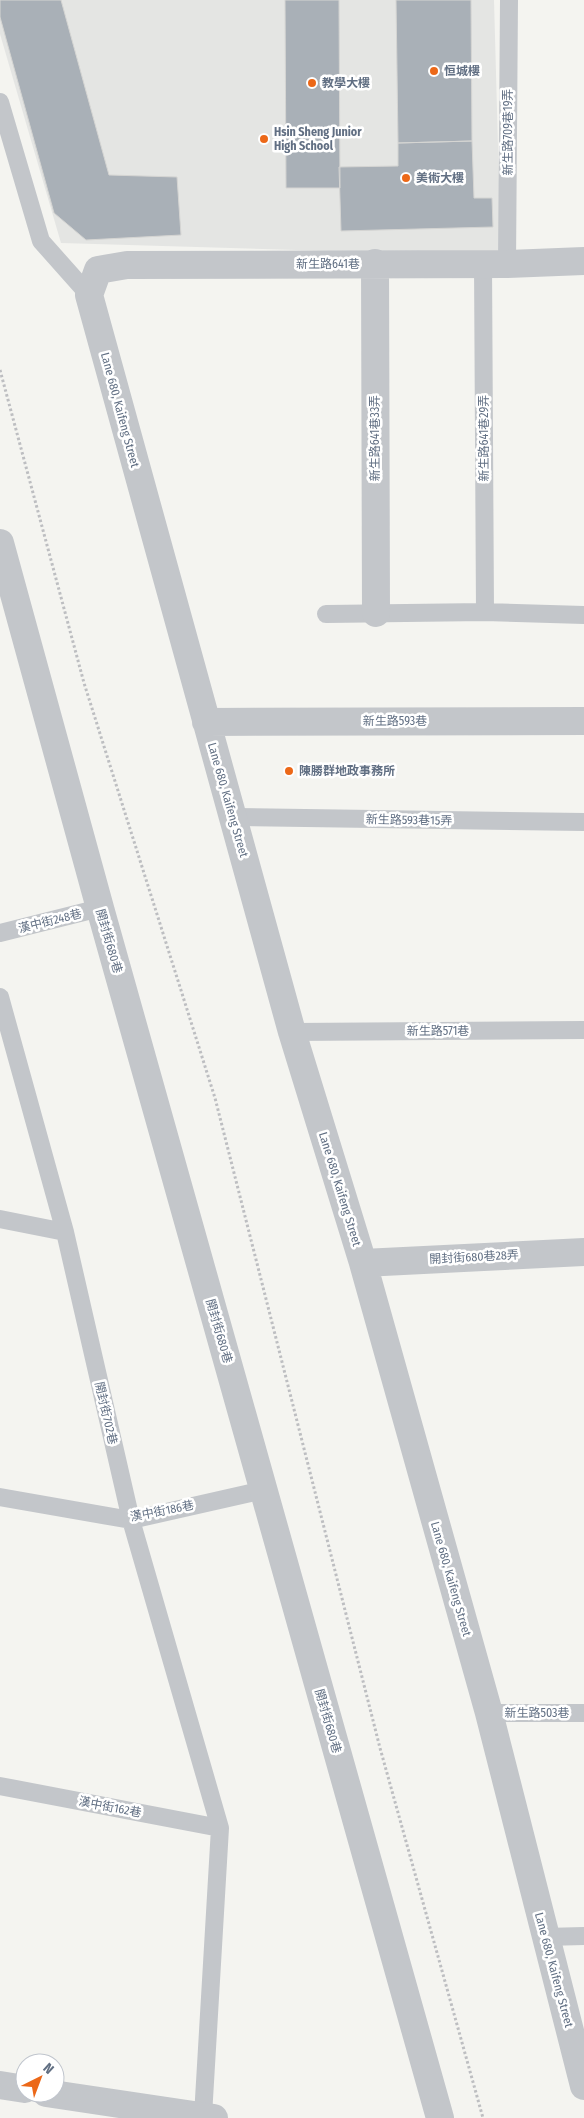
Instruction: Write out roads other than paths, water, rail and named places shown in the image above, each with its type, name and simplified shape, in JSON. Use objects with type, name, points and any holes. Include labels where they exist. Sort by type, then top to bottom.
[{"type":"street","name":"新生路641巷","points":[[88,294],[98,270],[127,265],[495,264],[584,261]]},
{"type":"street","name":"新生路641巷33弄","points":[[374,263],[376,613]]},
{"type":"street","name":"Lane 680, Kaifeng Street","points":[[88,294],[292,1032],[363,1263],[489,1713],[584,2086]]},
{"type":"street","name":"開封街680巷","points":[[0,543],[100,908],[440,2118]]},
{"type":"street","name":"新生路593巷","points":[[206,722],[584,721]]},
{"type":"street","name":"開封街680巷28弄","points":[[363,1263],[584,1252]]},
{"type":"street","points":[[0,2085],[15,2088]]},
{"type":"street","points":[[65,2096],[209,2117]]},
{"type":"lane","name":"新生路709巷19弄","points":[[495,264],[509,0]]},
{"type":"lane","points":[[0,102],[41,241],[88,294]]},
{"type":"lane","name":"新生路641巷29弄","points":[[485,612],[495,264]]},
{"type":"lane","points":[[326,614],[485,612],[584,615]]},
{"type":"lane","name":"新生路593巷15弄","points":[[234,818],[584,822]]},
{"type":"lane","name":"漢中街248巷","points":[[0,933],[100,908]]},
{"type":"lane","name":"開封街702巷","points":[[0,996],[65,1232],[130,1520],[220,1828],[209,2117]]},
{"type":"lane","name":"新生路571巷","points":[[292,1032],[584,1030]]},
{"type":"lane","points":[[0,1219],[65,1232]]},
{"type":"lane","name":"漢中街186巷","points":[[0,1497],[130,1520],[264,1490]]},
{"type":"lane","name":"新生路503巷","points":[[489,1713],[584,1713]]},
{"type":"lane","name":"漢中街162巷","points":[[0,1786],[220,1828]]},
{"type":"lane","points":[[545,1937],[584,1936]]},
{"type":"place","name":"恒城樓","points":[[434,71]]},
{"type":"place","name":"教學大樓","points":[[312,83]]},
{"type":"place","name":"Hsin Sheng Junior High School","points":[[264,139]]},
{"type":"place","name":"美術大樓","points":[[406,178]]},
{"type":"place","name":"陳勝群地政事務所","points":[[289,771]]}]
